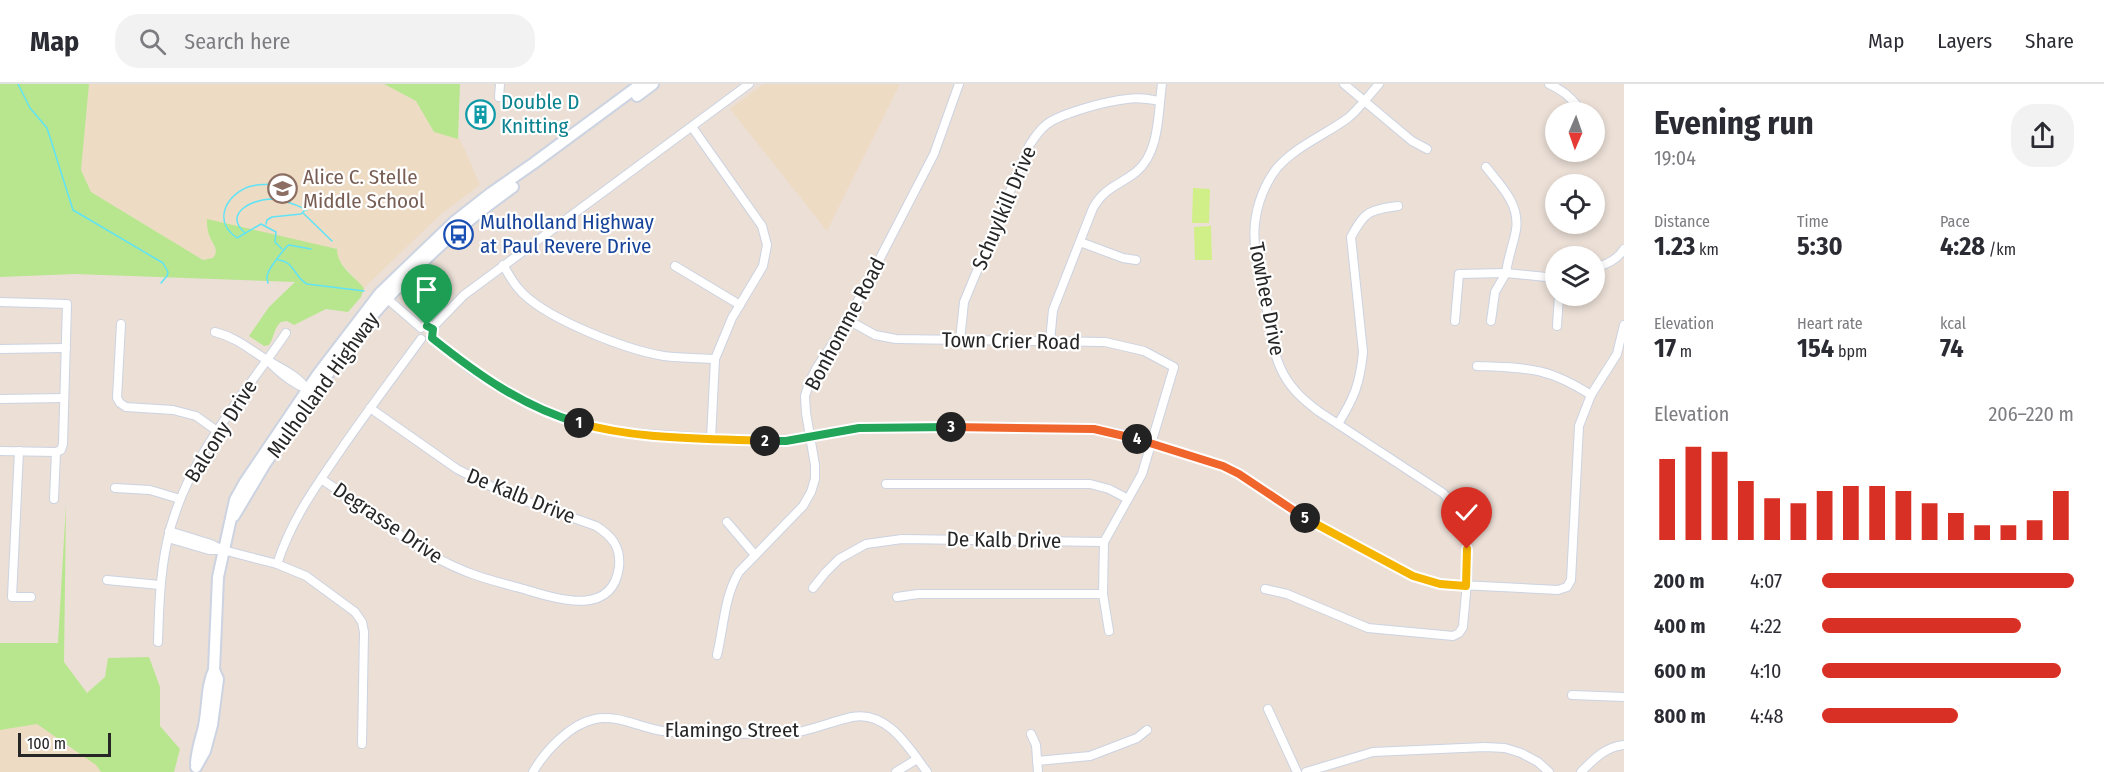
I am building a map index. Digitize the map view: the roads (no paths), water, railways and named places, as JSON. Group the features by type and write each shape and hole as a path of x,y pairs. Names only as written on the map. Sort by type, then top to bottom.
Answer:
{"main road":[{"name":"Mulholland Highway","path":"195,770 205,751 212,725 218,679 214,670 216,596 223,550 232,518 243,504 310,391 380,292 438,237 490,193 642,84"},
{"name":"Mulholland Highway","path":"310,391 385,297 427,256 460,227 653,84"}],"street":[{"path":"499,97 500,84"},
{"path":"432,328 464,295 749,84"},
{"name":"Bonhomme Road","path":"717,655 732,584 755,555 803,506 811,492 815,479 815,465 806,413 808,384 848,320 934,154 959,84"},
{"path":"1050,341 1053,310 1093,208 1099,197 1108,189 1136,172 1145,162 1154,141 1162,84"},
{"path":"1344,84 1412,141 1427,149"},
{"name":"Towhee Drive","path":"1379,84 1351,115 1291,155 1276,169 1263,192 1255,221 1256,252 1277,359 1283,374 1302,399 1443,493 1453,504 1466,532 1466,586"},
{"path":"1550,84 1561,89 1575,102"},
{"name":"Schuylkill Drive","path":"960,340 964,302 1036,134 1047,124 1062,116 1114,101 1137,98 1160,101"},
{"path":"692,127 762,226 767,245 763,266 732,318 715,359 711,439"},
{"path":"1486,167 1511,199 1516,229 1506,273 1495,292 1491,321"},
{"path":"1338,424 1355,394 1362,366 1351,237 1359,221 1373,209 1398,206"},
{"path":"1080,242 1123,258 1136,260"},
{"path":"1605,264 1621,254 1624,249"},
{"path":"503,265 519,289 533,302 575,325 638,350 671,356 715,359"},
{"path":"675,266 740,305"},
{"path":"1455,321 1459,274 1506,273 1545,277"},
{"path":"385,297 421,328"},
{"path":"0,302 67,304 62,450 56,452 0,451"},
{"path":"1557,326 1558,306"},
{"name":"Town Crier Road","path":"848,320 875,335 886,338 1106,342 1144,351 1174,367 1152,444"},
{"path":"121,324 117,398 120,403 126,407 173,410 196,416 217,431"},
{"path":"432,338 474,372 504,391 563,418 618,432 773,442 859,428 881,427 1094,429 1121,434 1223,466 1239,474 1298,514 1413,576 1440,584 1558,590 1567,587 1571,580 1577,438 1582,414 1591,395 1621,356 1624,325"},
{"path":"421,328 427,326 432,328"},
{"path":"421,328 419,332 421,339"},
{"path":"421,339 426,341 432,338 434,334 432,328"},
{"path":"215,332 239,340 302,381 310,391"},
{"name":"Balcony Drive","path":"158,642 160,585 169,535 180,499 193,469 217,431 286,333"},
{"path":"278,564 285,540 299,511 421,339"},
{"path":"0,350 66,348"},
{"path":"1477,366 1544,371 1571,382 1591,395"},
{"path":"0,399 64,398"},
{"name":"De Kalb Drive","path":"370,408 457,469 506,494 596,526 609,534 616,545 620,559 618,574"},
{"path":"1109,631 1103,594 1104,542 1142,474 1152,444"},
{"path":"19,451 12,597 31,597"},
{"path":"54,499 56,452"},
{"name":"Degrasse Drive","path":"321,479 404,539 435,558 468,573 556,599 576,602 590,601 603,594 613,584 618,574"},
{"path":"886,484 1090,484 1109,489 1128,499"},
{"path":"115,488 150,490 180,499"},
{"path":"727,522 755,555"},
{"path":"169,535 211,544 223,550 278,564 306,576 355,612 362,622 364,632 362,744"},
{"name":"De Kalb Drive","path":"813,588 839,559 866,544 884,541 902,539 1104,542"},
{"path":"107,580 160,585"},
{"path":"1265,589 1287,594 1368,628 1452,636 1459,633 1463,627 1466,586"},
{"path":"897,597 918,594 1103,594"},
{"path":"1572,695 1624,697"},
{"path":"1268,709 1297,772"},
{"name":"Flamingo Street","path":"533,772 540,760 566,734 580,724 596,718 614,719 663,731 788,734 804,732 854,716 874,717 890,727 927,772"},
{"path":"1037,761 1090,756 1137,738 1147,730"},
{"path":"1031,734 1036,745 1038,772"},
{"path":"1581,772 1603,751 1613,746 1624,745"},
{"path":"1306,772 1373,752 1485,747 1505,748 1521,753 1538,762 1549,772"},
{"path":"896,772 917,759"}],"waterway":[{"path":"18,84 30,108 47,128 73,210 163,263 168,272 161,283"},
{"path":"281,181 277,184 251,186 240,191 228,203 224,217 225,225 237,238 261,224 276,232 275,242 282,249"},
{"path":"245,233 239,226 238,214 255,202 274,199 307,210"},
{"path":"266,224 267,220 272,217 301,214 313,202"},
{"path":"303,213 332,241"},
{"path":"268,283 269,271 289,245 311,249"},
{"path":"278,260 288,263 307,284 364,291"}],"place":[{"name":"Double D Knitting","path":"480,114"},
{"name":"Alice C. Stelle Middle School","path":"282,189"},
{"name":"Mulholland Highway at Paul Revere Drive","path":"459,234"}]}
